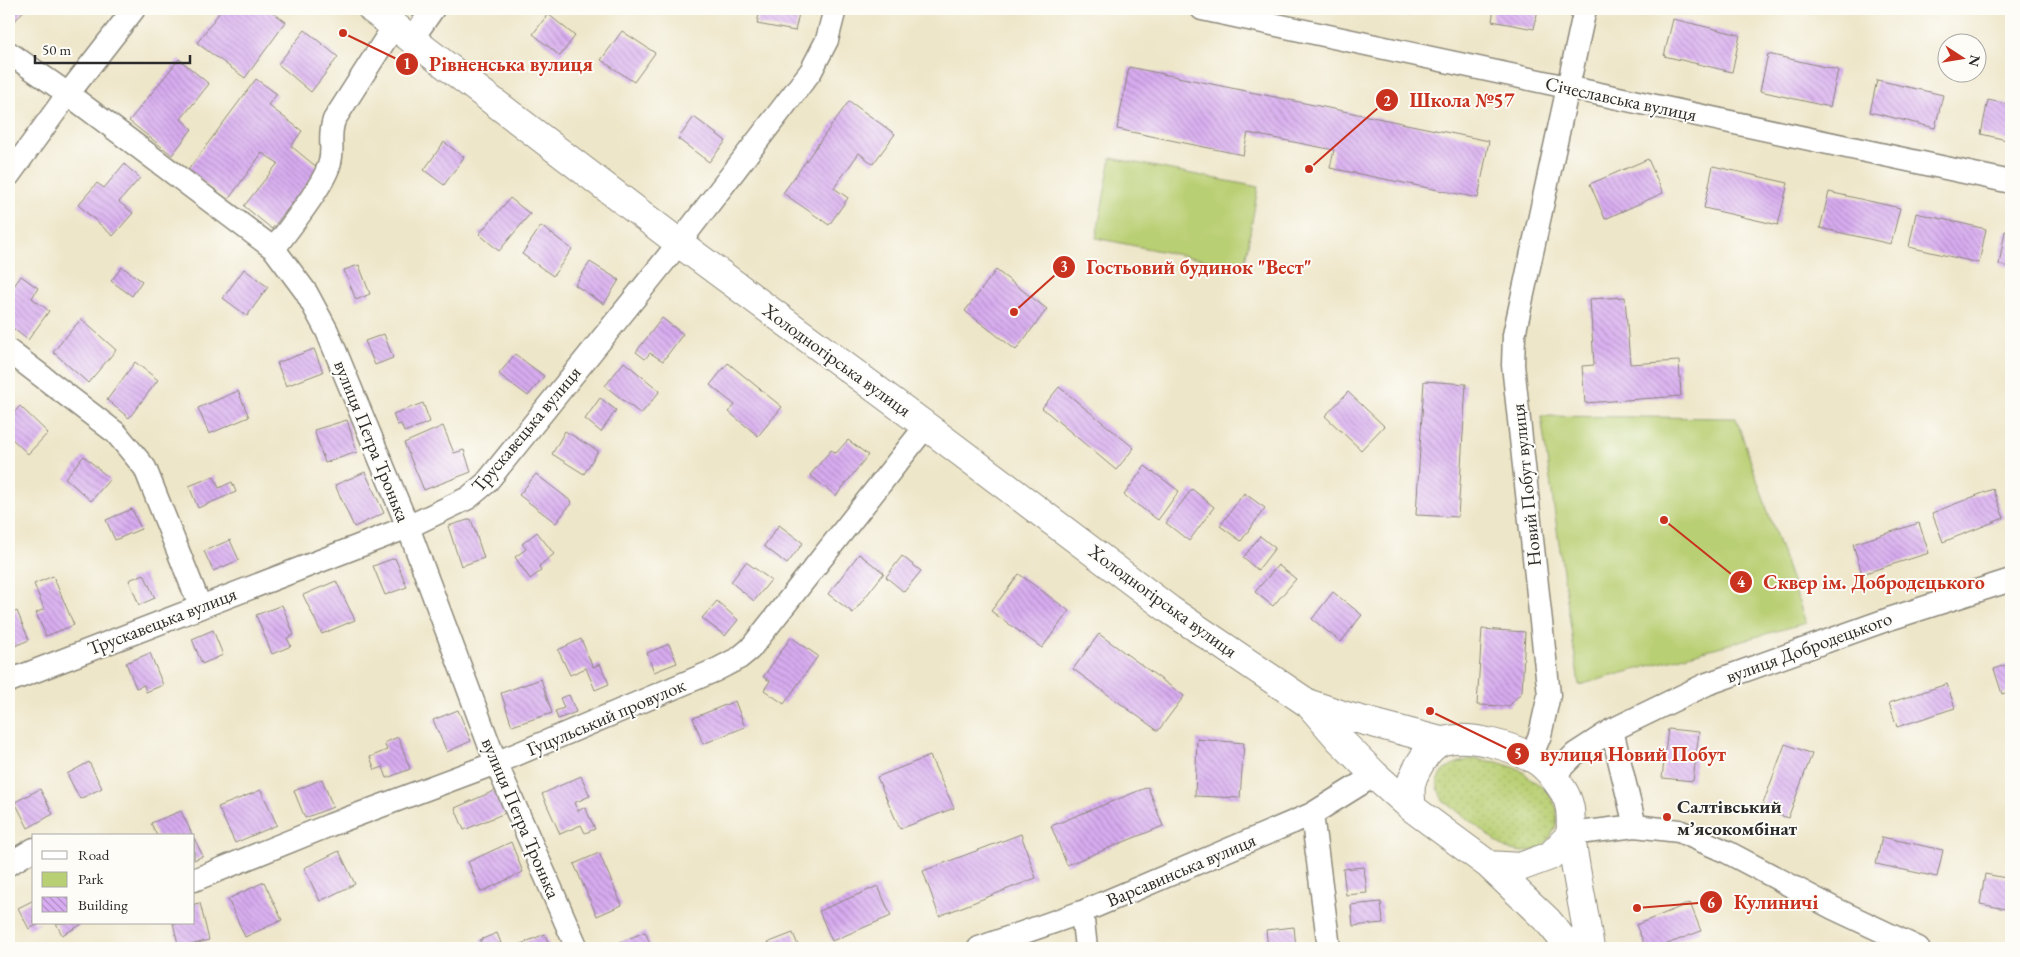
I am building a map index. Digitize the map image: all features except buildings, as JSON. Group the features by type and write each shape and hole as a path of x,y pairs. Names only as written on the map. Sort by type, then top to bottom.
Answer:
{"main road":[{"name":"Холодногірська вулиця","path":"372,9 679,243 1170,610 1309,704 1340,740 1412,808"},
{"name":"Холодногірська вулиця","path":"1309,704 1441,742"},
{"path":"1570,948 1548,921 1489,866 1412,808 1409,791 1412,777 1427,753 1441,742 1469,738 1490,742 1531,757 1553,776 1565,794 1572,814 1571,834 1590,948"},
{"path":"1489,866 1520,867 1550,856 1571,834"}],"street":[{"path":"9,174 134,9"},
{"path":"274,249 326,174 331,160 330,132 334,120 403,32 433,9"},
{"name":"Трускавецька вулиця","path":"9,680 408,527 468,498 486,483 679,243 811,71 827,40 835,9"},
{"name":"Січеславська вулиця","path":"1202,9 2011,182"},
{"name":"Новий Побут вулиця","path":"1531,757 1540,735 1549,695 1513,366 1514,335 1585,9"},
{"name":"вулиця Петра Тронька","path":"9,52 274,249 306,292 327,331 408,527 496,763 577,948"},
{"path":"9,351 116,432 145,468 200,606"},
{"name":"Гуцульський провулок","path":"195,880 330,825 496,763 716,670 739,658 750,649 926,426"},
{"name":"вулиця Добродецького","path":"1553,776 1575,754 1612,730 1707,684 1888,618 2011,580"},
{"path":"1612,730 1635,826"},
{"name":"Варсавинська вулиця","path":"979,948 1082,912 1312,814 1375,775"},
{"path":"1312,814 1329,948"},
{"path":"1571,834 1635,826 1679,831 1727,852 1833,908 1918,948"},
{"path":"9,864 32,850"},
{"path":"1082,912 1086,948"}],"green space":[{"path":"1111,158 1258,187 1244,268 1096,238"},
{"path":"1541,416 1736,418 1806,623 1579,685"},
{"path":"1473,759 1497,762 1519,769 1549,793 1557,809 1556,826 1550,838 1540,849 1522,852 1506,849 1443,800 1439,791 1439,776 1443,771 1456,763"}],"place":[{"name":"Рівненська вулиця","path":"343,33"},
{"name":"Школа №57","path":"1309,169"},
{"name":"Гостьовий будинок \"Вест\"","path":"1014,312"},
{"name":"Сквер ім. Добродецького","path":"1664,520"},
{"name":"вулиця Новий Побут","path":"1430,711"},
{"name":"Салтівський м’ясокомбінат","path":"1667,817"},
{"name":"Кулиничі","path":"1637,908"}]}
